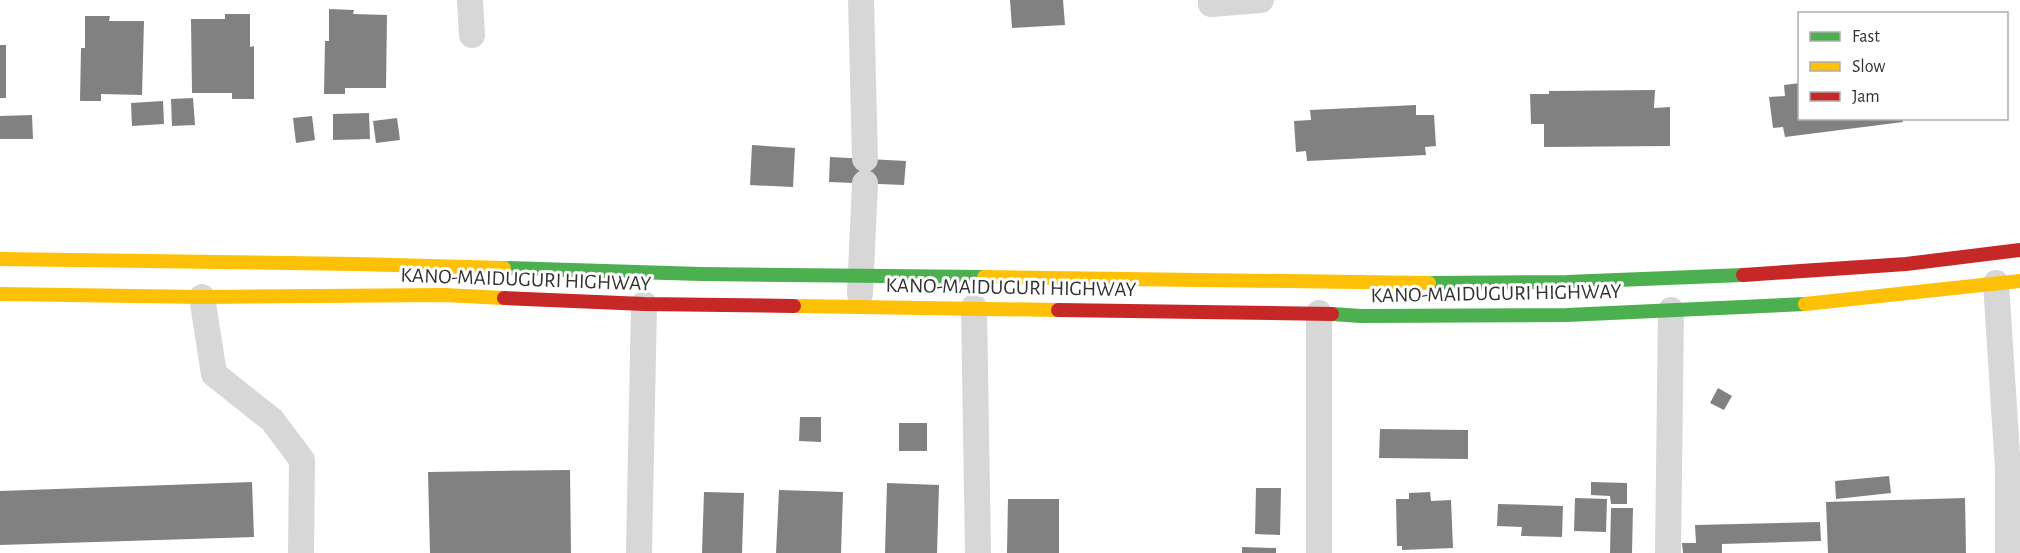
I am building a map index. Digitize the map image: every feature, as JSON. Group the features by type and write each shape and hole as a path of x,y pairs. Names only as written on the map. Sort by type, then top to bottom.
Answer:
{"highway":[{"name":"KANO-MAIDUGURI HIGHWAY","path":"0,260 379,264 701,274 861,274 1264,282 1567,282 1791,273 1906,264 2020,250"},
{"name":"KANO-MAIDUGURI HIGHWAY","path":"0,294 202,297 444,296 644,304 975,307 1319,313 1360,316 1544,315 1800,305 2008,282"}],"street":[{"path":"470,0 472,35"},
{"path":"860,306 865,171 861,0"},
{"path":"1211,0 1211,4 1261,0"},
{"path":"2008,282 2008,553"},
{"path":"202,297 214,374 272,420 303,460 301,553"},
{"path":"639,553 644,304"},
{"path":"975,307 978,553"},
{"path":"1668,553 1671,310"},
{"path":"1319,313 1319,553"}],"building":[{"path":"1010,0 1063,0 1065,25 1012,28"},
{"path":"329,9 354,10 353,14 387,15 386,88 345,88 345,94 324,94 325,41 329,41"},
{"path":"225,14 250,14 250,47 254,46 254,99 232,99 232,93 192,93 191,19 225,19"},
{"path":"85,16 110,16 109,21 144,21 142,95 101,94 101,101 80,101 81,48 85,48"},
{"path":"0,45 6,45 6,98 0,98"},
{"path":"1798,83 1798,120 1902,120 1903,122 1785,137 1783,127 1773,128 1769,97 1785,96 1784,85"},
{"path":"1655,90 1654,108 1670,107 1670,146 1544,147 1544,124 1531,124 1530,94 1549,94 1549,91"},
{"path":"193,98 195,125 172,126 171,99"},
{"path":"163,101 164,124 132,126 131,103"},
{"path":"1416,105 1416,115 1434,115 1436,146 1425,147 1426,155 1307,161 1306,151 1296,152 1294,121 1311,120 1310,110"},
{"path":"369,113 370,139 333,140 333,114"},
{"path":"32,115 33,139 0,139 0,116"},
{"path":"312,116 315,140 296,143 293,118"},
{"path":"397,118 400,140 376,143 373,121"},
{"path":"752,145 795,148 793,187 750,185"},
{"path":"830,157 906,161 904,185 829,182"},
{"path":"1718,388 1732,396 1724,410 1710,403"},
{"path":"800,417 821,417 821,442 799,441"},
{"path":"899,423 927,423 927,451 899,451"},
{"path":"1380,429 1468,430 1468,459 1379,458"},
{"path":"570,470 571,553 430,553 428,472"},
{"path":"1889,476 1891,493 1836,499 1835,481"},
{"path":"252,482 254,537 0,545 0,491"},
{"path":"1591,482 1627,483 1627,504 1611,504 1610,496 1591,495"},
{"path":"887,483 939,485 937,553 885,553"},
{"path":"1256,488 1281,488 1280,535 1255,534"},
{"path":"779,490 843,492 841,553 776,553"},
{"path":"704,492 744,493 742,553 702,553"},
{"path":"1430,492 1431,501 1451,500 1453,548 1402,550 1402,546 1397,546 1396,499 1409,499 1409,493"},
{"path":"1575,498 1607,499 1606,532 1574,531"},
{"path":"1965,498 1966,553 1828,553 1826,502"},
{"path":"1008,499 1059,499 1059,553 1007,553"},
{"path":"1498,504 1563,506 1562,537 1521,536 1522,527 1497,526"},
{"path":"1611,508 1633,508 1632,553 1610,553"},
{"path":"1820,522 1821,541 1722,544 1722,553 1683,553 1682,543 1696,543 1695,525"},
{"path":"1242,547 1276,548 1276,553 1242,553"}],"traffic: fast":[{"path":"504,268 701,274 984,277"},
{"path":"1429,283 1567,282 1743,275"},
{"path":"1332,314 1361,316 1567,315 1805,304"}],"traffic: slow":[{"path":"0,259 504,268"},
{"path":"984,277 1429,283"},
{"path":"1805,304 2020,281"},
{"path":"0,294 202,297 444,295 504,298"},
{"path":"794,306 1058,310"}],"traffic: jam":[{"path":"1743,275 1906,264 2020,250"},
{"path":"504,298 644,304 794,306"},
{"path":"1058,310 1332,314"}]}
